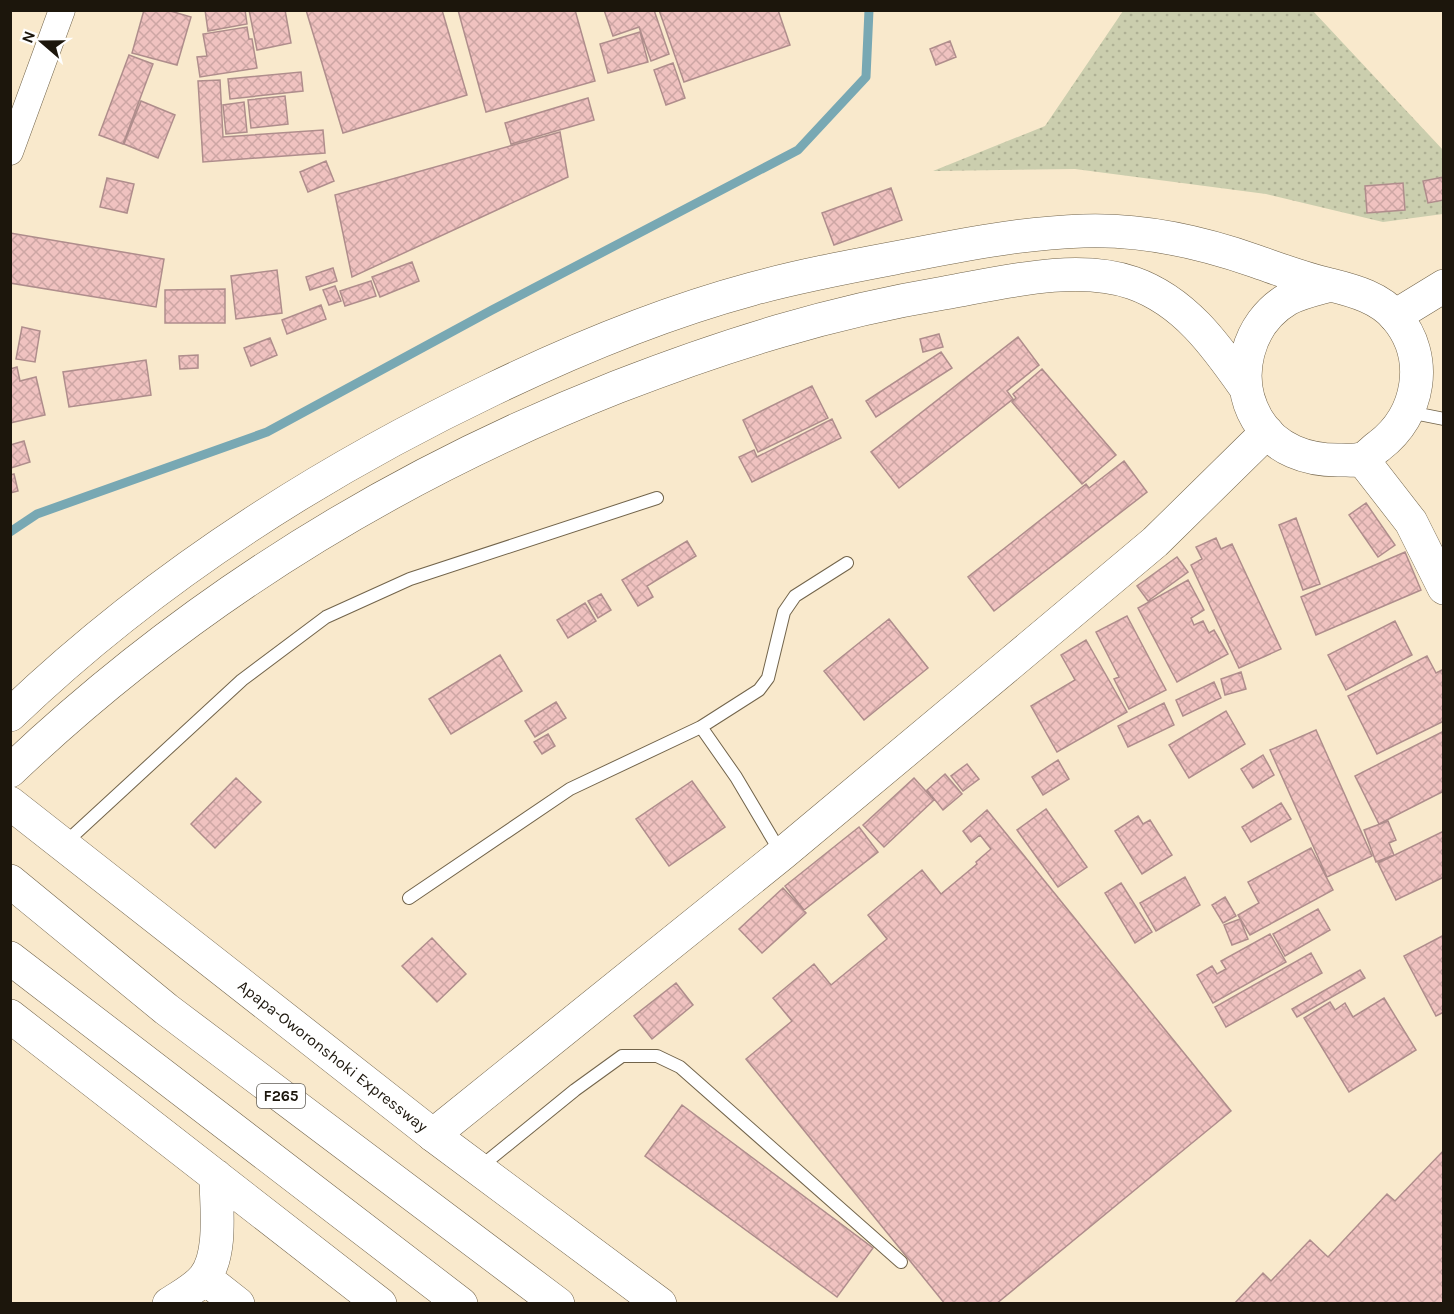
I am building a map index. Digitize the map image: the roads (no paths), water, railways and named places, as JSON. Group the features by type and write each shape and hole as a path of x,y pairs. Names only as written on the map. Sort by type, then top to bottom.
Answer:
{"main road":[{"path":"10,715 44,682 129,611 223,542 336,470 437,416 541,366 650,322 751,289 924,252 1083,231 1133,233 1179,240 1256,261 1294,277 1331,285 1368,296 1395,316 1408,338 1416,362 1417,379 1408,412 1388,439 1362,459 1309,458 1293,453 1267,432 1249,403 1245,387 1247,353 1262,322 1287,300 1331,285"},
{"path":"10,771 57,727 149,650 233,589 327,527 419,475 494,439 683,362 802,323 899,301 1029,279 1076,275 1128,281 1164,298 1205,332 1245,387"},
{"path":"1395,316 1443,286"},
{"path":"433,1135 782,854 1155,542 1267,432"},
{"path":"1362,459 1431,550 1443,588"},
{"name":"Apapa-Oworonshoki Expressway","path":"10,803 433,1135 660,1304"},
{"name":"F265","path":"10,881 166,1009 558,1304"},
{"path":"10,958 461,1304"},
{"path":"10,1016 380,1304"},
{"path":"169,1304 205,1278 216,1242 216,1176"},
{"path":"205,1278 238,1304"}],"street":[{"path":"10,152 62,10"}],"lane":[{"path":"1408,412 1443,419"},
{"path":"64,844 242,680 326,617 410,579 657,498"},
{"path":"409,898 570,789 701,727 759,690 768,678 784,612 795,596 847,562"},
{"path":"701,727 736,777 782,854"},
{"path":"478,1169 575,1090 622,1056 657,1056 680,1067 901,1262"}],"waterway":[{"path":"10,532 37,514 267,432 492,310 798,150 866,77 869,10"}]}
